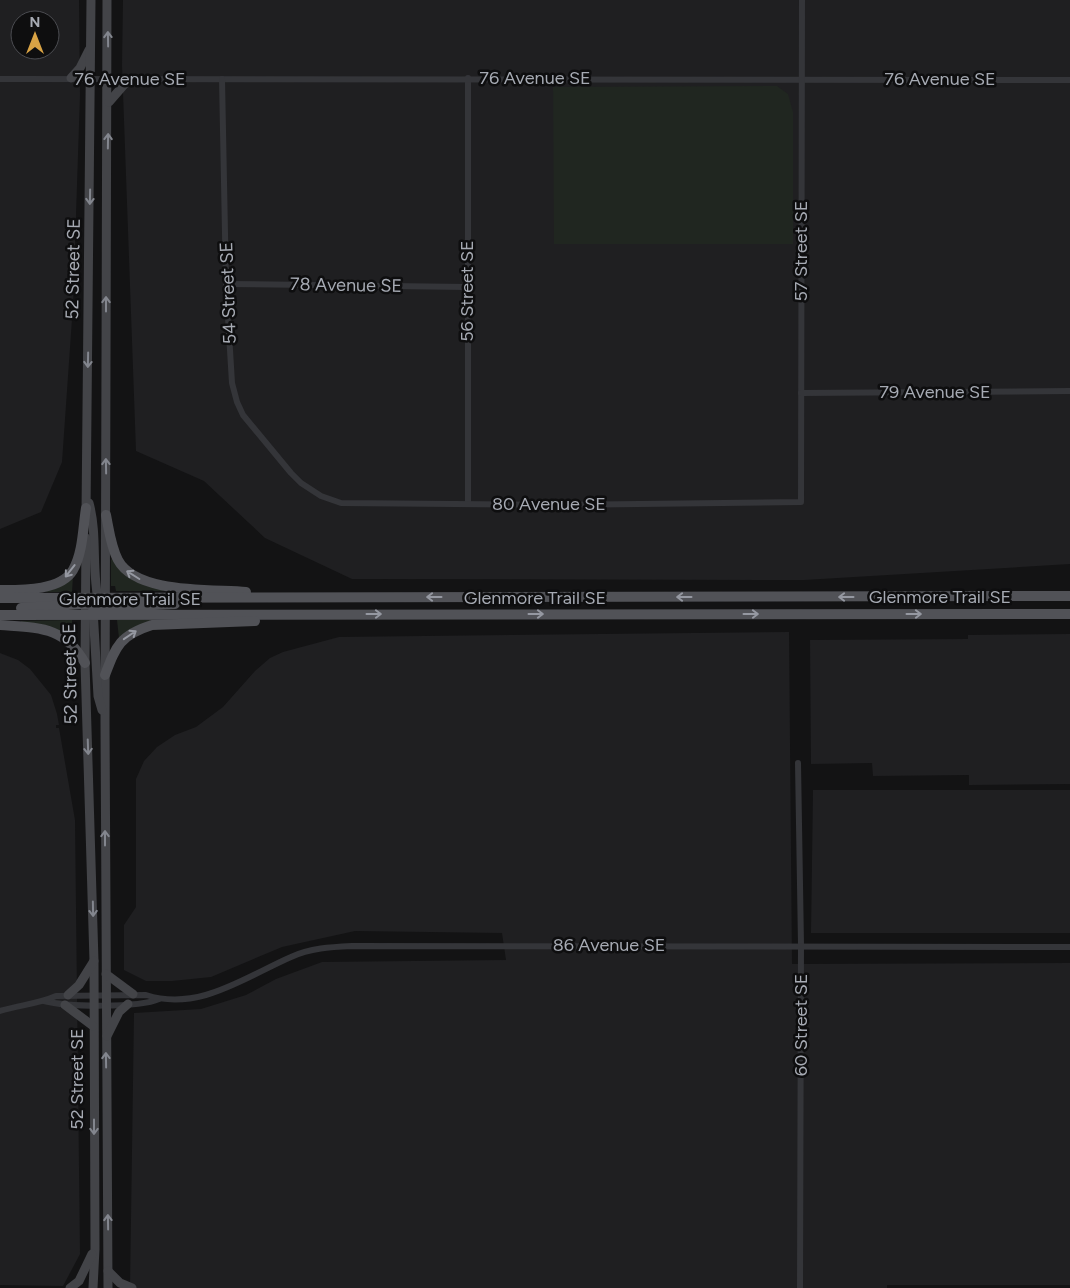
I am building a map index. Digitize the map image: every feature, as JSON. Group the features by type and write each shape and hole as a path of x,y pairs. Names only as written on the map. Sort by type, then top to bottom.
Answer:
{"main road":[{"name":"52 Street SE","path":"91,0 86,508 95,606 106,676 108,1288"},
{"name":"52 Street SE","path":"93,1288 95,1249 94,960 85,663 95,606 106,515 107,0"},
{"path":"71,78 85,62 91,46"},
{"path":"108,103 129,79"},
{"path":"86,490 93,517 98,696 105,722"},
{"path":"0,590 40,587 63,579 72,571 78,559 86,508"},
{"path":"106,515 118,561 133,576 149,584 268,594 284,598"},
{"name":"Glenmore Trail SE","path":"0,615 209,598 1070,596"},
{"name":"Glenmore Trail SE","path":"0,598 95,606 325,614 1070,614"},
{"path":"0,608 95,606"},
{"path":"106,676 120,642 129,634 152,625 310,620 325,614"},
{"path":"0,626 36,628 61,635 78,650 85,663"},
{"path":"68,995 79,985 94,960"},
{"path":"106,974 133,994"},
{"path":"106,1039 119,1012 128,1004"},
{"path":"65,1005 93,1026"},
{"path":"70,1288 79,1280 95,1249"},
{"path":"108,1271 120,1283 132,1288"}],"street":[{"name":"57 Street SE","path":"801,502 802,0"},
{"name":"76 Avenue SE","path":"0,78 1070,80"},
{"name":"56 Street SE","path":"468,78 468,504"},
{"name":"54 Street SE","path":"222,79 226,284 232,382 237,402 243,415 301,483"},
{"name":"78 Avenue SE","path":"226,284 467,287"},
{"name":"79 Avenue SE","path":"801,393 1070,392"},
{"name":"80 Avenue SE","path":"301,483 322,496 340,503 801,502"},
{"name":"60 Street SE","path":"798,763 801,945 800,1288"},
{"name":"86 Avenue SE","path":"106,999 128,1004 149,1003 159,999 191,998 210,994 230,987 292,956 319,948 352,946 801,945 1070,947"},
{"name":"86 Avenue SE","path":"0,1011 44,1002 56,996 68,995 106,999 133,994 146,994 159,999"},
{"name":"86 Avenue SE","path":"44,1002 65,1005 94,999"}],"shaded area":[{"path":"0,0 79,0 80,95 73,305 62,462 41,512 0,529"},
{"path":"123,0 1070,0 1070,564 804,580 352,579 265,538 204,481 136,451 122,65"},
{"path":"777,86 788,94 793,112 793,244 554,244 553,87"},
{"path":"111,559 163,588 163,591 116,591 115,586 111,586"},
{"path":"73,576 72,592 45,592"},
{"path":"72,620 73,636 70,638 21,623 21,621"},
{"path":"117,620 150,620 150,622 119,638"},
{"path":"789,632 792,964 1070,963 1070,1285 887,1285 887,1288 130,1288 134,1013 201,1009 246,995 276,979 322,962 506,960 502,933 355,931 282,947 211,977 172,981 146,981 124,970 124,925 136,907 136,779 144,761 157,747 175,735 196,727 223,707 255,671 270,658 283,652 339,637"},
{"path":"1070,634 1070,784 969,785 969,775 873,776 872,763 811,764 810,640 968,639 968,635"},
{"path":"0,653 18,660 30,669 51,695 57,714 59,725 56,725 56,728 59,728 75,820 80,1254 63,1286 0,1285"},
{"path":"813,790 1070,790 1070,933 811,933"}]}
